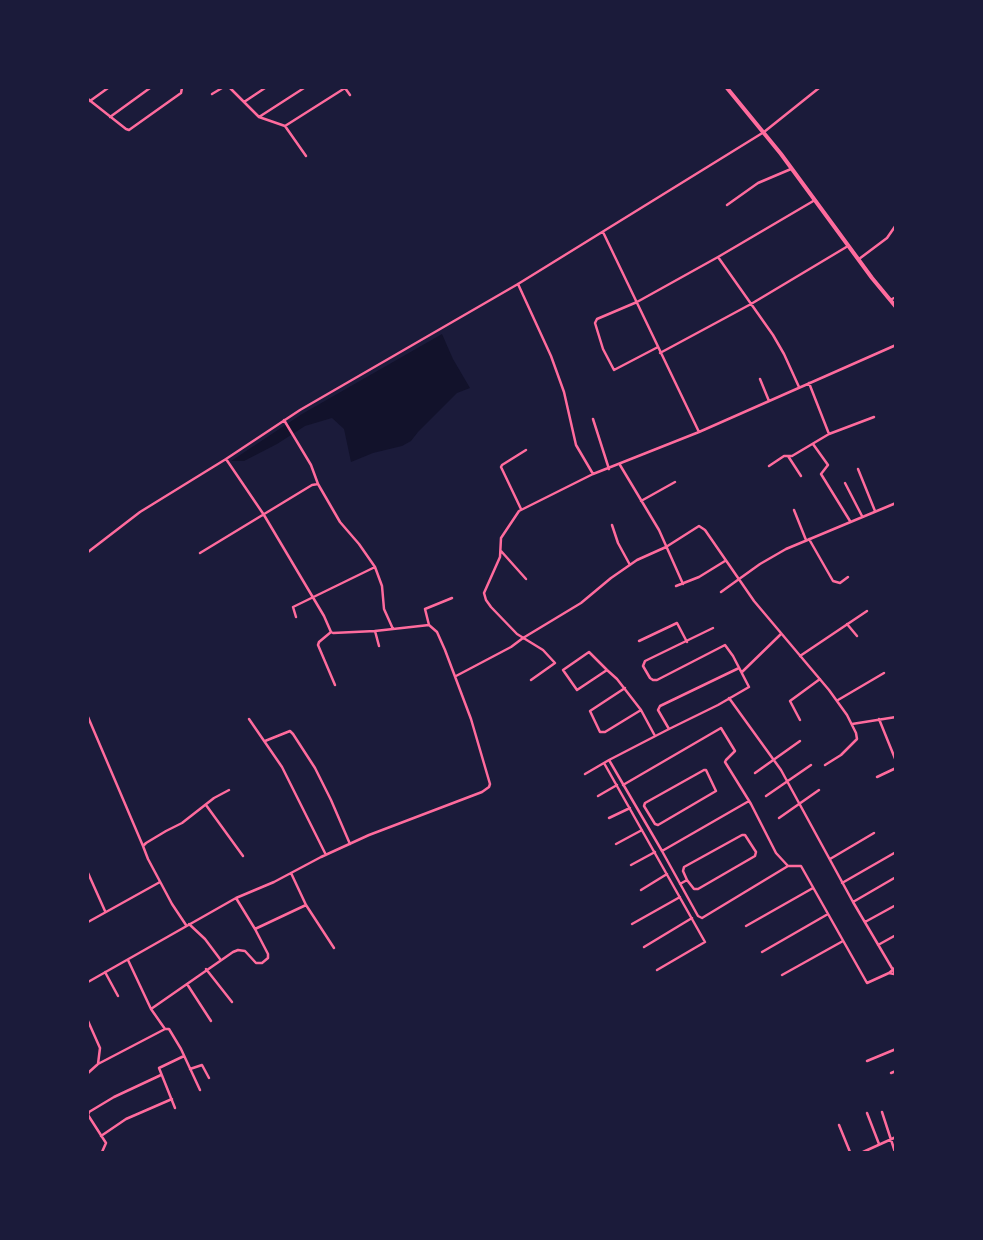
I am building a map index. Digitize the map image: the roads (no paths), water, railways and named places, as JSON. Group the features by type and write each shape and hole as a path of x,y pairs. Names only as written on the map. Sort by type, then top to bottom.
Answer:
{"main road":[{"path":"727,88 792,168 895,305"}],"street":[{"path":"108,88 89,100 126,129 132,129 181,93 182,88"},
{"path":"110,117 150,88"},
{"path":"212,94 222,88"},
{"path":"230,88 259,117 285,126 306,156"},
{"path":"244,102 265,88"},
{"path":"259,117 304,88"},
{"path":"285,126 339,89 345,88 350,95"},
{"path":"88,552 140,512 226,459 284,420 518,284 764,132 819,88"},
{"path":"727,205 758,183 792,168"},
{"path":"658,348 616,370 612,369 594,323 718,258 815,200"},
{"path":"859,259 886,238 896,225"},
{"path":"602,232 699,432"},
{"path":"660,352 751,304 849,245"},
{"path":"718,258 784,354 800,388"},
{"path":"518,284 551,356 564,392 576,445 593,474"},
{"path":"890,300 896,297"},
{"path":"531,680 555,663 543,650 517,634 486,600 484,593 497,565 501,551 501,538 512,519 521,509 593,474 620,465 699,432 896,345"},
{"path":"760,379 769,401"},
{"path":"809,384 829,434"},
{"path":"769,466 784,456 792,456 829,434 874,417"},
{"path":"593,419 609,469"},
{"path":"284,420 308,460 318,484 340,522 375,567 382,586 384,609 393,629"},
{"path":"814,444 828,465 821,474 850,521"},
{"path":"521,509 501,467 526,450"},
{"path":"788,456 801,476"},
{"path":"226,459 264,515 313,596 331,632"},
{"path":"620,465 656,526 683,584"},
{"path":"858,469 875,512"},
{"path":"641,501 675,482"},
{"path":"845,483 862,516"},
{"path":"200,553 312,485 318,484"},
{"path":"721,592 778,553 896,502"},
{"path":"794,510 808,540 833,581 840,583 848,578"},
{"path":"612,525 618,543 630,565"},
{"path":"456,676 511,647 581,603 630,565 666,547 699,526 704,530 725,561 781,634 838,700 852,724 858,737 856,741 841,755 826,764"},
{"path":"501,551 526,579"},
{"path":"676,586 700,577 725,561"},
{"path":"296,618 293,607 375,567"},
{"path":"88,982 236,898 274,882 326,854 419,815 475,795 489,787 488,775 456,676 441,639 429,625 425,609 452,598"},
{"path":"800,656 867,611"},
{"path":"639,641 677,623 686,642"},
{"path":"847,624 857,636"},
{"path":"335,685 318,645 331,632 375,631 429,625"},
{"path":"585,774 604,762 749,687 725,645 657,680 650,678 644,666 645,661 713,628"},
{"path":"375,631 379,646"},
{"path":"742,672 781,634"},
{"path":"607,670 577,690 563,670 589,652 617,679 625,688 657,735"},
{"path":"668,729 658,710 660,706 739,667"},
{"path":"838,700 884,673"},
{"path":"800,720 790,701 820,679"},
{"path":"625,688 590,711 600,732 605,732 641,710"},
{"path":"609,760 698,916 705,917 788,866 801,866 867,983 886,975 895,974 894,968 852,902 788,782 730,698"},
{"path":"88,717 148,859 160,882 188,924 205,939 220,959"},
{"path":"852,724 896,717"},
{"path":"249,719 282,767 326,854"},
{"path":"879,719 896,762"},
{"path":"623,784 721,728 735,751 725,762 749,801 776,853 788,866"},
{"path":"265,741 290,731 294,734 315,768 350,844"},
{"path":"755,773 800,741"},
{"path":"604,762 705,942 657,970"},
{"path":"766,796 811,765"},
{"path":"877,777 896,768"},
{"path":"706,770 716,791 658,825 655,824 650,814 644,806 645,803 706,770"},
{"path":"598,796 617,785"},
{"path":"144,846 146,843 182,823 214,798 229,790"},
{"path":"779,818 820,790"},
{"path":"662,851 749,801"},
{"path":"206,805 243,856"},
{"path":"609,818 630,808"},
{"path":"643,818 650,814"},
{"path":"616,844 642,830"},
{"path":"830,859 874,833"},
{"path":"742,835 745,835 756,852 755,856 698,889 694,889 688,880 683,870 684,867 742,835"},
{"path":"631,865 655,852"},
{"path":"842,883 896,852"},
{"path":"88,872 105,911"},
{"path":"291,873 306,905 334,948"},
{"path":"640,890 667,874"},
{"path":"852,902 896,877"},
{"path":"680,884 688,880"},
{"path":"88,922 160,882"},
{"path":"746,926 813,888"},
{"path":"632,924 680,897"},
{"path":"152,1009 232,952 240,950 247,953 256,963 265,961 268,958 268,954 255,929 236,898"},
{"path":"255,929 306,905"},
{"path":"864,922 896,905"},
{"path":"762,952 828,914"},
{"path":"644,947 692,918"},
{"path":"878,945 896,935"},
{"path":"782,975 843,941"},
{"path":"128,960 152,1009 165,1030 169,1030 200,1090"},
{"path":"886,975 894,968"},
{"path":"206,970 232,1002"},
{"path":"105,972 118,996"},
{"path":"187,984 211,1021"},
{"path":"88,1021 100,1048 98,1064"},
{"path":"88,1073 98,1064 165,1030"},
{"path":"867,1061 896,1049"},
{"path":"175,1108 159,1070 160,1067 184,1056"},
{"path":"190,1069 202,1065 208,1078"},
{"path":"891,1073 896,1071"},
{"path":"102,1152 106,1143 88,1115 89,1112 114,1097 161,1075"},
{"path":"101,1136 126,1119 172,1099"},
{"path":"882,1112 895,1152"},
{"path":"867,1113 879,1144"},
{"path":"839,1125 850,1152"},
{"path":"863,1152 896,1137"}]}
